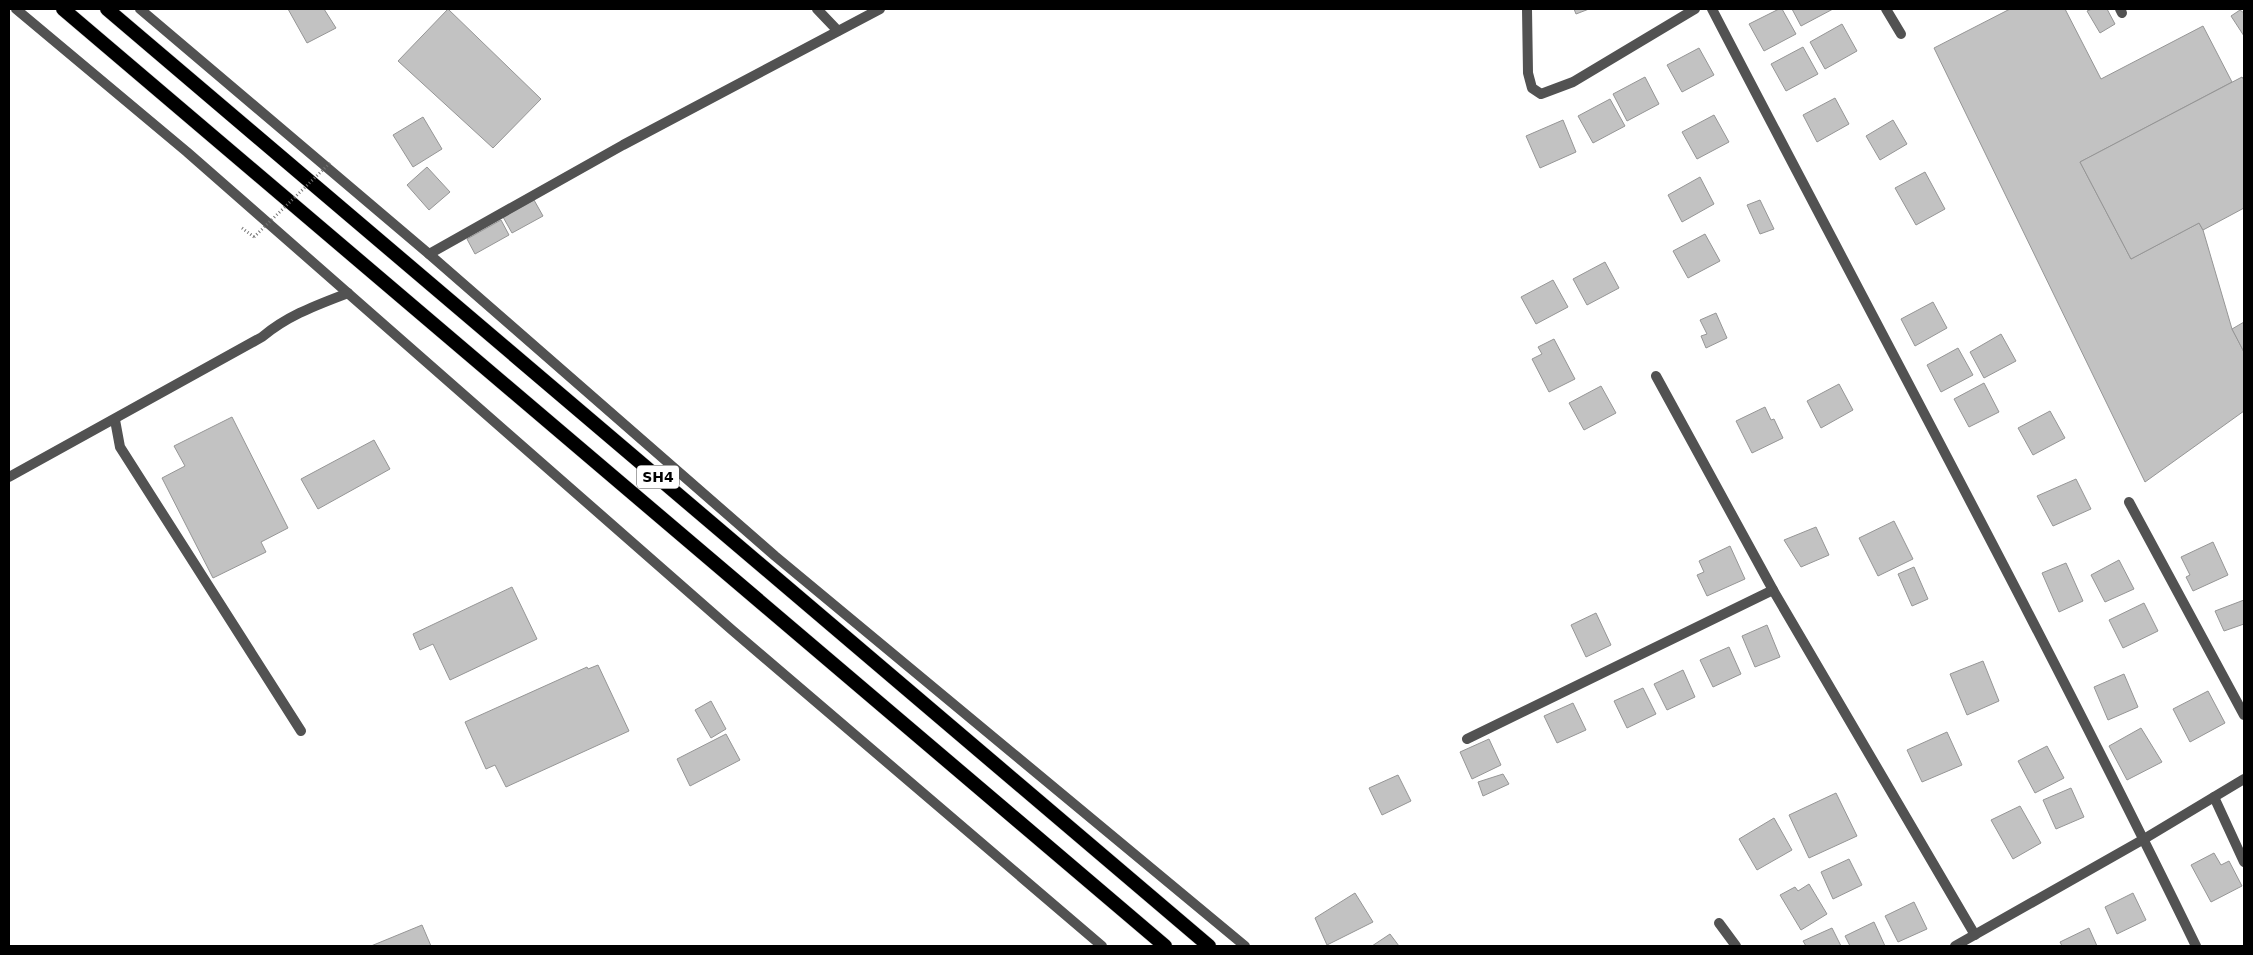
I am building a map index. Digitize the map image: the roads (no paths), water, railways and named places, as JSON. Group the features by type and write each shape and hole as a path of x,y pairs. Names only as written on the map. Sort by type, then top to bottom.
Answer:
{"highway":[{"name":"SH4","path":"63,9 1165,946"},
{"name":"SH4","path":"107,9 1209,946"}],"street":[{"path":"16,9 187,152 732,630 1102,946"},
{"path":"140,9 429,254 782,563 1245,946"},
{"path":"817,9 838,31"},
{"path":"429,254 623,145 880,9"},
{"path":"1527,9 1528,73 1532,88 1541,94 1573,82 1696,9"},
{"path":"1712,9 1924,411 2144,839 2196,946"},
{"path":"1886,9 1901,34"},
{"path":"9,477 262,337 294,314 348,293"},
{"path":"1656,376 1773,590 1975,935"},
{"path":"114,420 120,447 301,731"},
{"path":"2129,502 2244,715"},
{"path":"1467,739 1773,590"},
{"path":"1955,946 2144,839 2244,779"},
{"path":"2214,797 2244,862"},
{"path":"1720,923 1736,946"}]}
